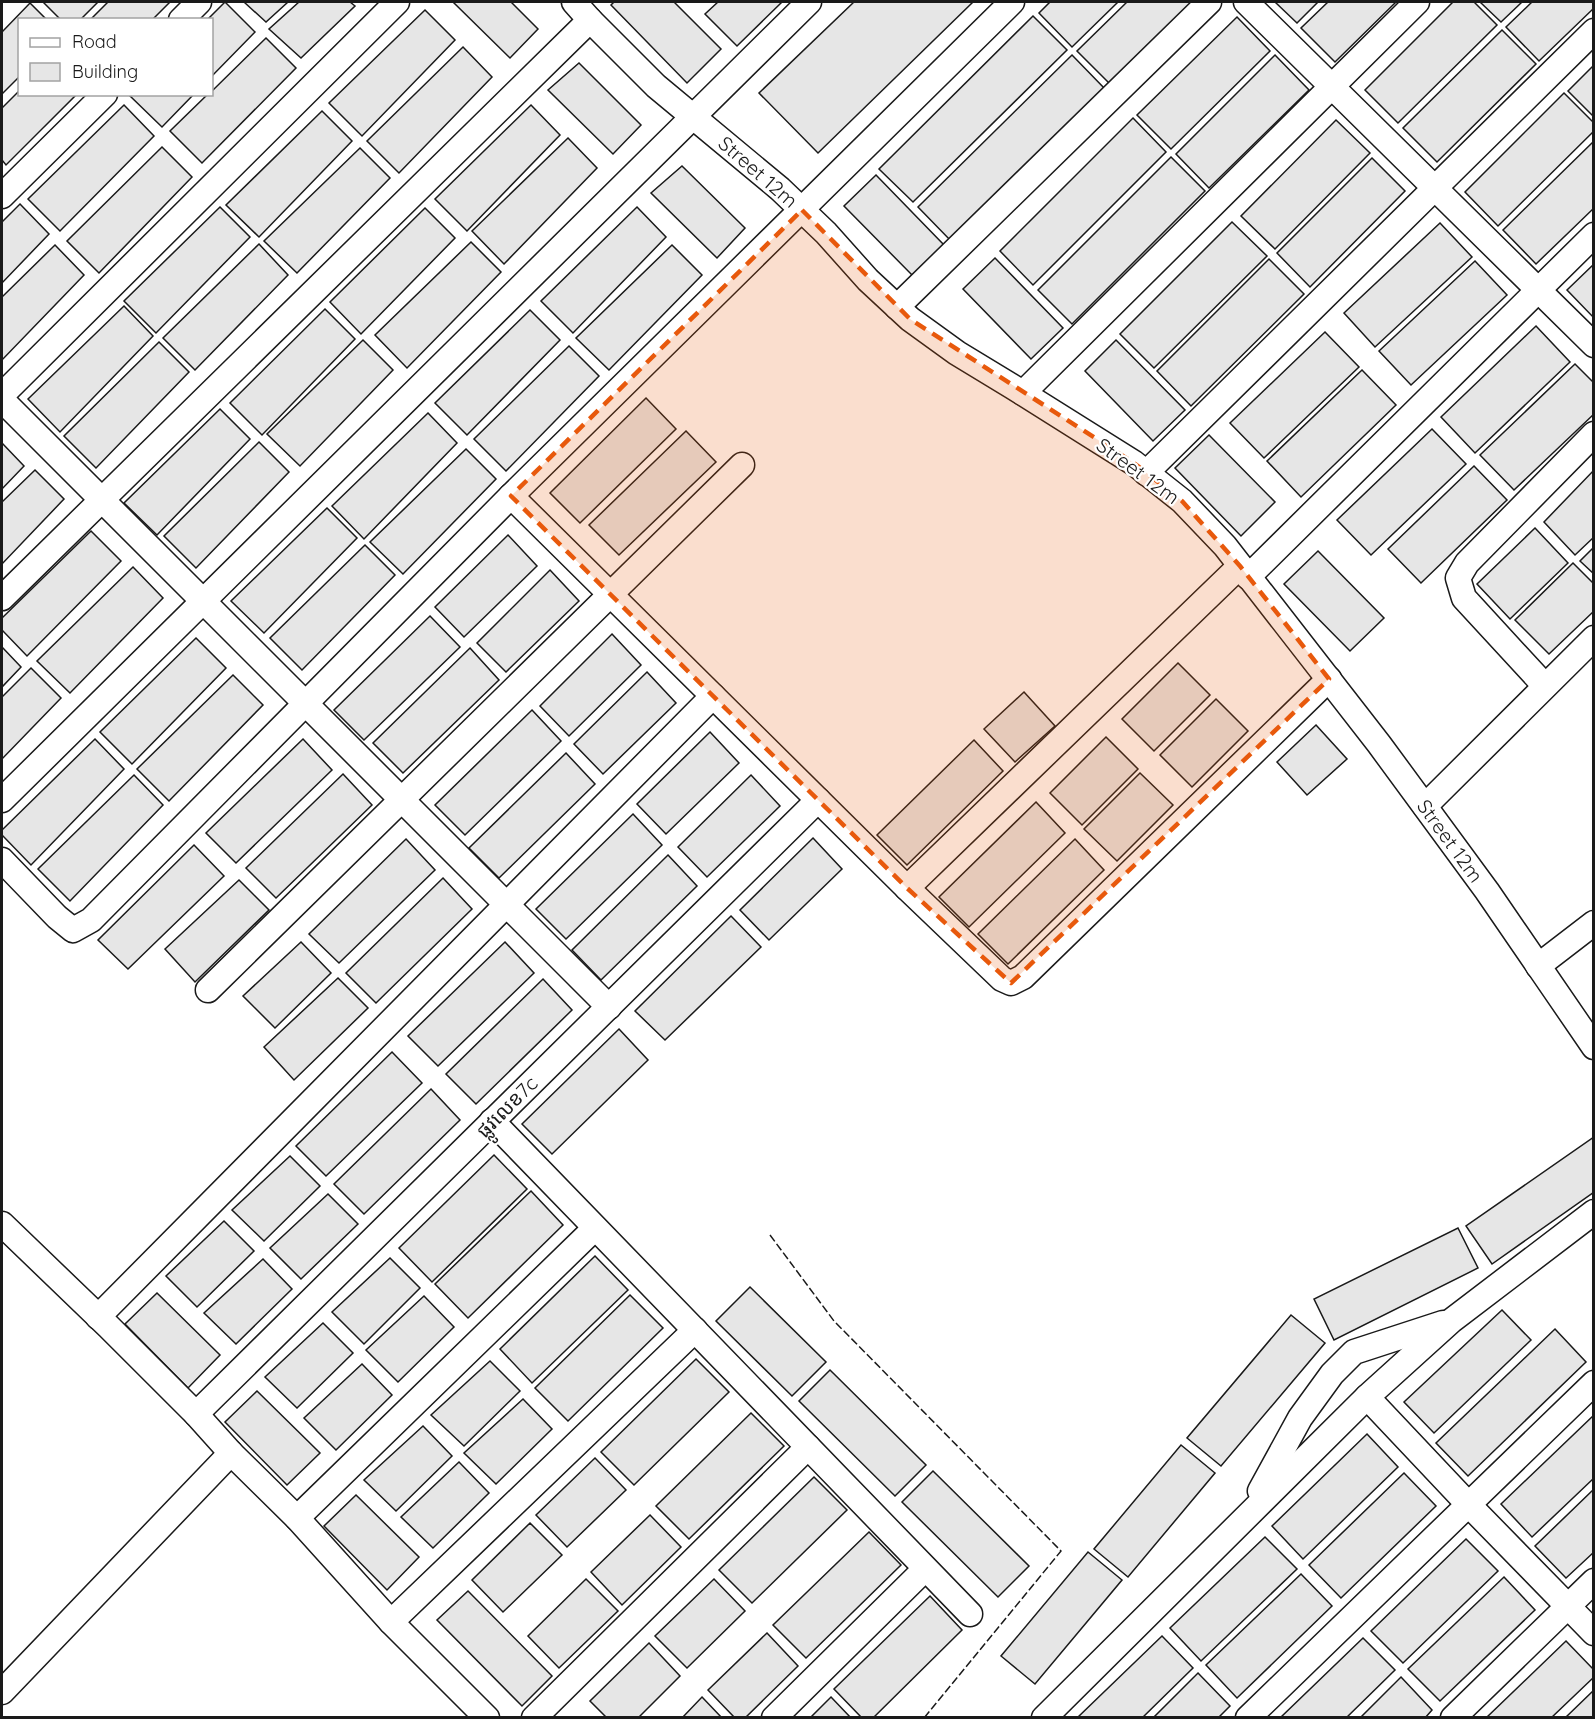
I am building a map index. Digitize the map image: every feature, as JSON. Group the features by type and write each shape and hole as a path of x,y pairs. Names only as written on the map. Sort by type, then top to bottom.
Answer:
{"street":[{"path":"183,18 199,2"},
{"path":"2,395 398,2"},
{"path":"2,800 809,2"},
{"path":"2,860 57,917 73,930 91,920 511,496 1012,2"},
{"path":"897,307 1209,2"},
{"path":"1246,2 1593,345"},
{"path":"1023,393 1417,2"},
{"path":"2,598 101,500 582,8"},
{"name":"Street 12m","path":"582,8 656,86 780,189 826,233 867,280 910,319 957,353 1134,463 1182,501 1225,546 1379,744 1487,891 1593,1047"},
{"path":"1146,473 1593,31"},
{"path":"2,196 103,96"},
{"path":"907,888 1244,571 1593,235"},
{"path":"2,400 609,1007"},
{"path":"1545,686 1464,597 1458,578 1467,563 1593,434"},
{"path":"208,990 742,465"},
{"path":"511,496 907,888 1002,979 1011,983 1023,977 1329,680"},
{"path":"1425,806 1593,638"},
{"path":"98,1317 713,696"},
{"name":"ផ្លូវលេខ7c","path":"196,1414 818,800"},
{"path":"1538,966 1593,923"},
{"path":"492,1121 970,1614"},
{"path":"1044,1718 1367,1397 1451,1321 1593,1212"},
{"path":"2,1224 196,1414 231,1453 297,1518 391,1622 487,1718"},
{"path":"297,1518 595,1228"},
{"path":"1248,1514 1300,1418 1332,1374 1354,1352 1451,1321"},
{"path":"391,1622 695,1330"},
{"path":"1248,1718 1593,1383"},
{"path":"1367,1397 1593,1633"},
{"path":"534,1718 808,1447"},
{"path":"2,1692 231,1453"},
{"path":"774,1718 925,1569"},
{"path":"1453,1718 1593,1581"}],"highlighted area":[{"path":"802,210 910,319 1134,463 1182,501 1240,566 1329,679 1011,983 907,888 511,496"}],"building":[{"path":"43,2 98,2 82,18 59,18"},
{"path":"108,2 170,2 154,18 92,18"},
{"path":"225,2 255,32 213,75 213,18 209,18"},
{"path":"244,2 288,2 266,22"},
{"path":"299,2 350,2 355,6 301,58 269,29"},
{"path":"453,2 511,2 538,29 510,58"},
{"path":"614,2 674,2 721,49 687,83 611,5"},
{"path":"718,2 782,2 737,46 705,14"},
{"path":"854,2 973,2 818,153 759,93"},
{"path":"1050,2 1118,2 1072,47 1039,13"},
{"path":"1127,2 1195,2 1111,85 1077,51"},
{"path":"1275,2 1318,2 1297,23"},
{"path":"1328,2 1396,2 1335,62 1301,28"},
{"path":"1453,2 1474,2 1497,25 1398,123 1365,90"},
{"path":"1480,2 1522,2 1501,22"},
{"path":"1532,2 1594,2 1594,8 1539,61 1506,27"},
{"path":"30,3 45,18 18,18 18,78 2,94 2,32"},
{"path":"425,10 455,40 362,136 329,103"},
{"path":"1033,16 1067,50 913,202 879,169"},
{"path":"1237,17 1270,51 1171,149 1137,115"},
{"path":"1502,30 1536,64 1437,162 1403,128"},
{"path":"266,38 296,68 202,163 170,131 206,96 213,96 213,90"},
{"path":"463,47 492,77 399,173 367,141"},
{"path":"1072,55 1105,89 951,241 918,207"},
{"path":"1275,55 1309,90 1209,188 1176,154"},
{"path":"579,63 641,125 613,154 548,90"},
{"path":"1594,65 1594,117 1568,91"},
{"path":"18,92 18,96 75,96 6,165 2,160 2,108"},
{"path":"1564,93 1594,123 1594,131 1498,226 1465,192"},
{"path":"130,96 192,96 162,127"},
{"path":"124,105 154,136 60,231 28,199"},
{"path":"531,105 560,135 467,231 435,199"},
{"path":"322,111 352,141 259,237 226,205"},
{"path":"1133,118 1166,152 1033,285 1000,251"},
{"path":"1336,120 1370,153 1275,249 1241,216"},
{"path":"568,138 597,168 504,264 472,231"},
{"path":"1594,141 1594,208 1536,264 1503,230"},
{"path":"162,147 192,177 99,273 67,241"},
{"path":"360,148 390,178 297,273 264,241"},
{"path":"1171,157 1205,191 1072,324 1038,290"},
{"path":"1372,158 1405,191 1310,287 1277,253"},
{"path":"682,166 745,228 717,258 651,193"},
{"path":"876,175 944,245 913,276 844,206"},
{"path":"20,204 49,234 2,283 2,222"},
{"path":"220,207 250,237 156,333 124,301"},
{"path":"637,207 666,237 573,333 541,301"},
{"path":"425,208 455,238 361,334 330,302"},
{"path":"1232,222 1267,256 1154,368 1120,334"},
{"path":"1440,223 1472,257 1375,347 1344,313"},
{"path":"471,242 501,272 407,368 375,335"},
{"path":"259,244 288,275 195,370 163,338"},
{"path":"55,245 84,275 2,360 2,297"},
{"path":"672,245 702,275 609,370 576,338"},
{"path":"995,258 1063,328 1031,359 963,289"},
{"path":"1269,259 1304,294 1191,406 1157,371"},
{"path":"1475,261 1507,295 1411,385 1379,351"},
{"path":"1594,264 1594,318 1567,290"},
{"path":"124,306 153,336 60,432 28,399"},
{"path":"325,309 355,339 262,435 230,403"},
{"path":"530,310 560,340 467,435 435,403"},
{"path":"1536,326 1570,362 1475,453 1441,417"},
{"path":"1325,332 1359,367 1264,458 1230,423"},
{"path":"363,340 393,370 300,466 267,434"},
{"path":"1116,340 1185,410 1153,441 1085,371"},
{"path":"159,342 189,372 96,468 64,436"},
{"path":"569,346 599,376 506,471 474,439"},
{"path":"1575,364 1594,383 1594,414 1514,490 1480,455"},
{"path":"1362,370 1396,405 1301,497 1267,461"},
{"path":"646,398 676,429 580,523 550,493"},
{"path":"220,409 250,439 157,535 124,503"},
{"path":"428,413 457,443 364,539 332,506"},
{"path":"1432,429 1466,464 1371,555 1337,520"},
{"path":"686,431 716,462 619,555 589,525"},
{"path":"1209,435 1275,502 1241,536 1175,468"},
{"path":"259,442 289,472 196,568 164,536"},
{"path":"2,443 24,466 2,489"},
{"path":"466,449 496,479 403,574 370,542"},
{"path":"1474,466 1507,500 1421,583 1388,549"},
{"path":"35,470 64,499 2,564 2,502"},
{"path":"1594,470 1594,537 1575,555 1544,522"},
{"path":"327,508 357,538 264,633 231,601"},
{"path":"1535,528 1568,563 1510,619 1477,584"},
{"path":"91,531 121,561 27,656 2,630 2,618"},
{"path":"508,535 537,566 464,637 435,607"},
{"path":"365,545 395,575 302,670 270,638"},
{"path":"1594,547 1594,574 1580,561"},
{"path":"1318,551 1384,618 1350,651 1284,584"},
{"path":"1573,563 1594,584 1594,611 1549,654 1515,620"},
{"path":"133,567 163,598 70,693 37,661"},
{"path":"550,570 579,601 506,672 477,643"},
{"path":"430,616 460,647 364,740 334,710"},
{"path":"612,634 641,665 569,736 540,706"},
{"path":"196,638 226,668 132,764 100,732"},
{"path":"2,647 21,667 2,687"},
{"path":"470,648 499,680 403,773 373,743"},
{"path":"1178,663 1210,695 1154,751 1122,719"},
{"path":"31,668 61,698 2,759 2,697"},
{"path":"647,672 676,703 603,774 574,744"},
{"path":"233,675 263,705 169,801 137,769"},
{"path":"1024,692 1055,726 1015,762 984,729"},
{"path":"1216,699 1248,731 1192,787 1160,755"},
{"path":"532,710 561,741 465,835 435,805"},
{"path":"1316,725 1347,759 1307,795 1277,762"},
{"path":"710,732 739,763 666,834 637,804"},
{"path":"1106,737 1138,769 1082,825 1050,793"},
{"path":"95,739 124,769 31,865 2,835 2,830"},
{"path":"303,739 332,770 236,863 206,833"},
{"path":"974,740 1003,771 907,865 877,835"},
{"path":"566,753 595,784 499,878 469,848"},
{"path":"1140,773 1173,805 1117,861 1084,829"},
{"path":"343,774 372,805 276,898 246,868"},
{"path":"134,775 163,805 70,901 38,869"},
{"path":"751,775 780,806 707,877 678,847"},
{"path":"1036,802 1065,833 969,927 939,897"},
{"path":"633,814 662,845 566,939 536,909"},
{"path":"813,838 842,869 769,940 740,910"},
{"path":"406,839 435,870 339,963 309,934"},
{"path":"1075,839 1104,870 1008,964 978,934"},
{"path":"194,845 224,876 128,969 98,940"},
{"path":"668,855 697,886 601,980 572,950"},
{"path":"443,878 472,909 376,1003 346,973"},
{"path":"239,880 269,910 195,982 165,949"},
{"path":"731,916 761,947 665,1040 635,1011"},
{"path":"301,942 331,973 275,1028 243,996"},
{"path":"505,942 534,973 438,1066 408,1036"},
{"path":"338,978 368,1008 294,1080 264,1047"},
{"path":"543,979 572,1010 476,1104 446,1074"},
{"path":"619,1029 648,1060 552,1154 522,1124"},
{"path":"392,1052 422,1083 326,1176 296,1146"},
{"path":"431,1089 460,1120 364,1214 334,1184"},
{"path":"1594,1137 1594,1192 1492,1264 1466,1226"},
{"path":"494,1155 527,1189 432,1282 399,1248"},
{"path":"290,1156 320,1186 264,1241 232,1210"},
{"path":"531,1191 563,1225 468,1318 435,1284"},
{"path":"328,1194 358,1224 301,1279 270,1248"},
{"path":"224,1221 254,1251 197,1307 166,1276"},
{"path":"1458,1228 1478,1268 1334,1340 1314,1299"},
{"path":"595,1256 628,1290 532,1383 500,1349"},
{"path":"390,1258 420,1288 364,1344 332,1312"},
{"path":"263,1259 292,1289 236,1344 204,1313"},
{"path":"750,1287 826,1362 792,1396 716,1321"},
{"path":"157,1293 220,1355 188,1388 125,1324"},
{"path":"630,1295 663,1328 568,1421 535,1388"},
{"path":"424,1296 454,1327 398,1382 366,1350"},
{"path":"1502,1310 1531,1340 1434,1433 1404,1402"},
{"path":"1291,1315 1325,1343 1221,1466 1187,1438"},
{"path":"323,1323 353,1353 297,1408 265,1377"},
{"path":"1555,1329 1586,1362 1468,1476 1436,1443"},
{"path":"696,1359 729,1392 634,1485 601,1452"},
{"path":"490,1361 520,1391 464,1446 431,1415"},
{"path":"362,1364 392,1395 336,1450 304,1418"},
{"path":"830,1370 926,1465 895,1496 799,1401"},
{"path":"257,1391 320,1453 287,1485 225,1422"},
{"path":"523,1399 552,1429 496,1484 464,1453"},
{"path":"751,1413 784,1446 689,1539 656,1506"},
{"path":"1594,1415 1594,1478 1532,1537 1501,1504"},
{"path":"423,1426 452,1456 396,1511 364,1480"},
{"path":"1367,1434 1398,1467 1303,1559 1272,1526"},
{"path":"1181,1445 1215,1473 1128,1577 1094,1549"},
{"path":"595,1458 626,1490 567,1547 536,1515"},
{"path":"459,1462 489,1493 433,1548 401,1517"},
{"path":"933,1471 1029,1566 998,1597 902,1502"},
{"path":"1404,1473 1436,1506 1341,1598 1309,1565"},
{"path":"814,1477 847,1510 752,1603 719,1570"},
{"path":"1594,1489 1594,1552 1566,1578 1535,1546"},
{"path":"356,1495 419,1557 387,1590 324,1526"},
{"path":"650,1515 681,1547 622,1605 591,1572"},
{"path":"530,1523 562,1555 503,1612 472,1580"},
{"path":"869,1532 901,1565 806,1658 773,1625"},
{"path":"1265,1537 1297,1569 1201,1661 1170,1628"},
{"path":"1466,1539 1498,1571 1403,1663 1371,1631"},
{"path":"1088,1552 1122,1580 1035,1684 1001,1656"},
{"path":"1301,1574 1332,1606 1237,1698 1206,1665"},
{"path":"1504,1577 1535,1610 1440,1701 1408,1669"},
{"path":"586,1579 618,1611 559,1668 528,1636"},
{"path":"714,1579 745,1611 687,1668 655,1636"},
{"path":"468,1591 552,1676 522,1706 437,1620"},
{"path":"930,1596 962,1630 873,1718 862,1718 834,1689"},
{"path":"767,1633 798,1666 745,1718 735,1718 708,1690"},
{"path":"1162,1636 1193,1668 1142,1718 1077,1718"},
{"path":"1363,1638 1395,1670 1346,1718 1280,1718"},
{"path":"1566,1641 1594,1670 1594,1677 1551,1718 1486,1718"},
{"path":"649,1643 680,1676 638,1718 607,1718 590,1701"},
{"path":"1198,1673 1230,1706 1218,1718 1153,1718"},
{"path":"1401,1677 1432,1710 1425,1718 1360,1718"},
{"path":"1594,1690 1594,1718 1565,1718"},
{"path":"702,1697 722,1718 682,1718"},
{"path":"831,1697 851,1718 810,1718"}],"fence":[{"path":"770,1235 834,1321 1061,1551 924,1718"}]}
